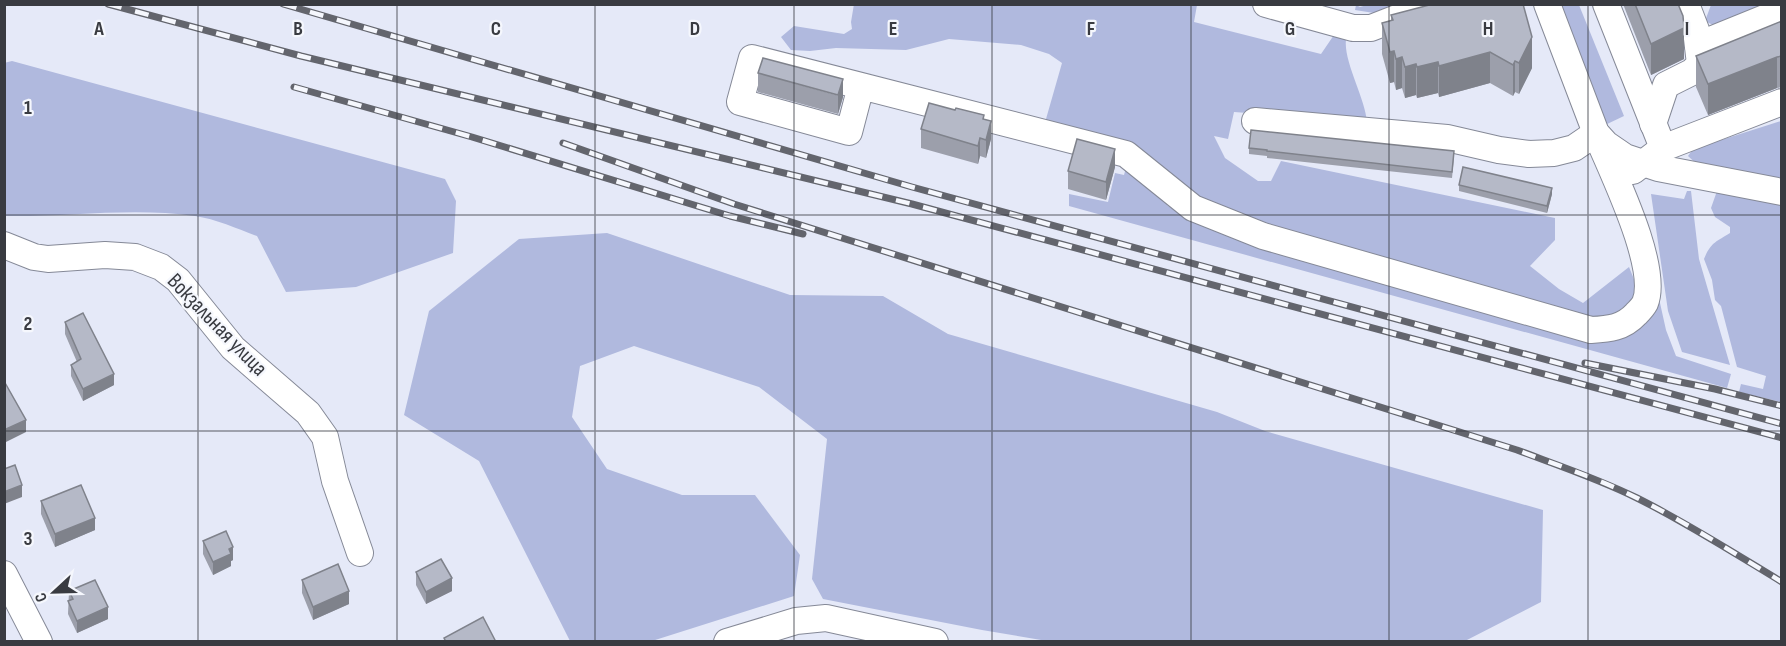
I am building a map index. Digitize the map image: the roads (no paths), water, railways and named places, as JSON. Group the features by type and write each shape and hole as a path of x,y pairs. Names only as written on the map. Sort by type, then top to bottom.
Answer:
{"street":[{"path":"1266,4 1353,28 1371,28 1433,4"},
{"path":"861,86 1126,154 1192,208 1263,236 1591,330 1610,329 1628,323 1644,304 1648,280 1637,233 1547,4"},
{"path":"1606,4 1663,148"},
{"path":"1653,123 1666,85 1692,72 1700,64 1696,30 1686,4"},
{"path":"1698,45 1776,10"},
{"path":"1618,186 1663,148 1782,102"},
{"path":"1255,121 1447,138 1499,150 1529,154 1554,153 1574,148 1596,133"},
{"path":"1596,133 1625,157 1643,163 1700,177 1782,192"},
{"name":"Вокзальная улица","path":"4,245 34,257 48,259 105,255 135,257 161,267 178,280 233,348 308,413 325,437 335,481 360,553"},
{"path":"4,574 39,642"},
{"path":"727,642 796,621 826,618 936,642"}],"railway":[{"path":"108,4 301,56 912,204 1782,438"},
{"path":"283,4 912,187 1782,424"},
{"path":"294,87 472,137 730,216 803,234"},
{"path":"563,143 734,204 1517,450 1623,491 1692,528 1782,582"},
{"path":"1585,363 1715,389 1782,406"}]}
